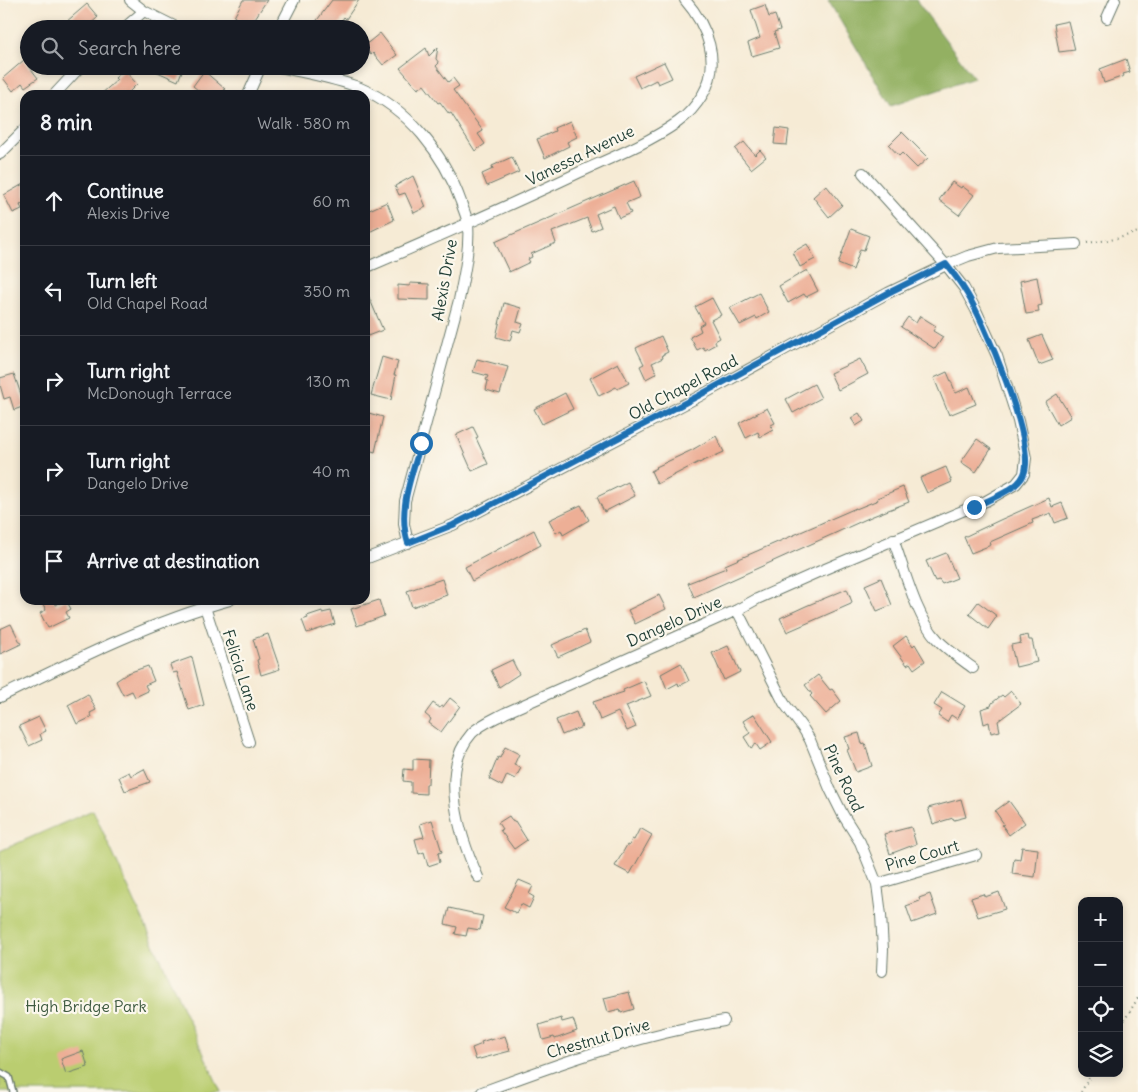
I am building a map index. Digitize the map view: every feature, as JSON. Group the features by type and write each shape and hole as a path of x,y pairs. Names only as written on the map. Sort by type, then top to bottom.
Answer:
{"street":[{"path":"130,0 163,20"},
{"path":"284,20 294,0"},
{"name":"Vanessa Avenue","path":"370,266 541,191 679,122 692,109 707,88 713,62 705,30 685,0"},
{"path":"1106,18 1115,0"},
{"path":"133,20 144,10"},
{"path":"59,90 73,75"},
{"path":"250,90 257,75"},
{"name":"Alexis Drive","path":"312,75 350,84 363,90"},
{"name":"Alexis Drive","path":"370,93 397,110 418,130 446,168 457,191 468,222 467,247 459,300 405,501 404,524 408,543"},
{"path":"0,154 20,134"},
{"path":"863,173 946,264"},
{"name":"Old Chapel Road","path":"370,557 453,525 888,293 946,264 998,248 1076,244"},
{"name":"Dangelo Drive","path":"478,877 470,859 456,811 455,784 458,759 466,741 486,723 737,610 757,599 893,539 974,507 1001,494 1016,484 1024,474 1026,458 1024,442 997,356 964,288 946,264"},
{"path":"893,539 927,626 937,639 973,668"},
{"path":"0,697 87,654 165,621 212,605"},
{"name":"Felicia Lane","path":"205,607 249,742"},
{"name":"Pine Road","path":"737,610 784,704 810,740 830,789 860,842 877,884 881,914 882,971"},
{"name":"Pine Court","path":"877,884 976,855"},
{"name":"Chestnut Drive","path":"482,1092 589,1054 656,1036 724,1021"}],"lane":[{"path":"0,1072 9,1077 13,1092"}],"path":[{"path":"1076,244 1116,239 1138,232"},
{"path":"1123,1022 1138,998"},
{"path":"1081,1092 1090,1077"}],"green space":[{"path":"828,0 916,0 974,78 891,106"},
{"name":"High Bridge Park","path":"93,810 221,1092 0,1092 0,851"}],"building":[{"path":"243,0 267,0 254,20 239,20 234,17"},
{"path":"332,0 359,0 346,19 344,17 342,20 317,20"},
{"path":"87,4 98,17 95,20 68,20"},
{"path":"765,5 769,17 775,15 780,30 774,32 779,48 752,56 748,43 760,38 751,10"},
{"path":"1068,21 1075,50 1059,52 1054,24"},
{"path":"380,33 397,55 383,65 373,53 370,54 370,41"},
{"path":"438,47 436,59 439,63 436,66 448,82 453,78 459,86 453,90 483,131 478,134 485,144 475,151 451,113 449,114 440,102 438,103 424,85 418,89 400,68 426,48 429,56"},
{"path":"1126,59 1130,72 1104,83 1100,69"},
{"path":"664,62 672,78 658,84 656,80 640,88 634,76"},
{"path":"20,63 20,75 36,75 38,78 25,87 22,83 13,91 3,78"},
{"path":"118,75 129,75 137,84 131,90 106,90 117,80 115,78"},
{"path":"164,75 180,75 178,81"},
{"path":"201,75 209,75 225,89 198,90 193,86"},
{"path":"570,121 577,137 567,142 569,146 545,158 537,139 555,131 554,128"},
{"path":"776,128 789,130 787,145 774,144"},
{"path":"902,132 928,158 917,168 902,153 899,156 889,145"},
{"path":"744,142 755,155 760,150 766,157 751,169 735,149"},
{"path":"512,157 519,172 487,186 482,174 493,169 492,166"},
{"path":"413,176 426,207 414,213 405,193 399,195 395,186"},
{"path":"634,181 640,197 626,203 631,213 619,218 614,206 596,214 601,227 592,231 587,218 552,232 556,243 531,254 532,257 528,259 530,262 509,272 495,242"},
{"path":"952,182 961,188 962,186 974,195 959,215 939,200"},
{"path":"826,185 842,205 829,217 813,197"},
{"path":"20,186 20,210 13,213 4,195"},
{"path":"387,202 394,220 370,232 370,210"},
{"path":"851,229 869,236 864,250 860,249 853,270 838,264"},
{"path":"807,244 815,259 800,267 793,252"},
{"path":"807,270 818,291 806,297 804,294 788,303 779,286"},
{"path":"1037,277 1042,305 1038,306 1039,312 1026,314 1020,281"},
{"path":"410,283 429,284 429,300 398,299 398,285 410,286"},
{"path":"759,293 769,312 740,325 730,308"},
{"path":"712,298 721,315 711,320 720,338 715,341 716,344 705,350 703,347 697,350 690,337 701,331 699,326 704,323 695,307"},
{"path":"370,300 383,330 370,335"},
{"path":"504,303 521,308 517,322 523,324 520,332 513,330 510,341 496,337"},
{"path":"920,316 936,326 933,331 943,337 935,349 901,327 908,317 916,323"},
{"path":"1042,335 1053,360 1039,365 1029,340"},
{"path":"661,336 668,352 662,355 663,358 652,363 657,373 646,379 640,366 644,364 636,348"},
{"path":"382,357 398,362 394,375 396,375 391,400 371,395"},
{"path":"477,359 508,367 500,394 486,390 488,376 473,372"},
{"path":"860,359 868,374 838,390 830,373"},
{"path":"618,363 629,383 599,396 590,378"},
{"path":"947,372 956,393 969,387 976,404 949,415 934,378"},
{"path":"14,374 20,391 20,408 14,410 10,397 4,399 0,378"},
{"path":"814,384 821,398 793,413 786,399"},
{"path":"565,393 573,409 542,424 534,409"},
{"path":"1057,394 1071,417 1058,425 1045,402"},
{"path":"767,408 775,423 771,425 773,430 760,437 758,432 746,438 739,423"},
{"path":"370,413 383,417 375,452 370,450"},
{"path":"859,413 864,421 856,426 851,418"},
{"path":"473,427 488,464 472,471 456,435"},
{"path":"716,436 724,452 699,462 657,484 651,471"},
{"path":"977,439 991,449 976,472 961,462"},
{"path":"946,467 952,482 927,493 920,478"},
{"path":"628,482 635,496 604,512 597,497"},
{"path":"903,487 909,502 873,516 694,597 688,583 726,568 725,565 878,500 877,498"},
{"path":"1049,498 1052,507 1062,503 1068,518 1055,523 1051,513 1032,520 1033,523 990,542 991,545 971,553 964,537"},
{"path":"581,505 589,520 563,535 561,530 556,533 549,520"},
{"path":"534,530 541,545 472,581 465,567"},
{"path":"946,553 957,578 942,584 939,580 935,581 926,561"},
{"path":"881,578 892,605 877,611 865,585"},
{"path":"442,579 447,595 412,607 407,591"},
{"path":"847,589 851,604 787,632 780,618"},
{"path":"659,595 666,609 635,624 628,610"},
{"path":"379,600 384,616 357,626 351,609 370,605 370,603"},
{"path":"978,602 997,616 988,629 969,614"},
{"path":"44,605 69,605 71,609 66,612 69,618 48,628 40,613 46,610"},
{"path":"322,611 322,613 331,611 335,624 307,633 302,620 308,618 307,616"},
{"path":"11,624 21,644 0,654 0,629"},
{"path":"585,630 590,642 558,657 552,645"},
{"path":"268,634 280,669 261,675 257,660 259,659 253,639"},
{"path":"1028,635 1029,640 1032,640 1037,662 1016,667 1011,645 1021,643 1020,637"},
{"path":"906,636 913,646 915,644 925,661 914,669 910,663 907,665 893,646"},
{"path":"728,646 740,672 724,680 712,653"},
{"path":"192,657 204,705 189,710 177,672 173,673 170,665"},
{"path":"512,660 519,674 499,687 491,670"},
{"path":"681,663 689,681 679,686 678,683 667,689 661,674"},
{"path":"148,666 154,681 145,685 148,691 135,697 132,691 123,695 116,681 128,673"},
{"path":"818,675 841,701 826,714 810,696 812,694 805,685"},
{"path":"644,681 651,696 626,706 636,727 627,731 618,712 600,720 593,702 624,692 623,690"},
{"path":"1011,691 1021,704 998,721 1000,731 991,733 989,722 984,724 981,709 991,706 1002,695 1004,697"},
{"path":"942,692 965,706 957,719 951,715 947,722 938,716 942,710 934,705"},
{"path":"88,694 96,710 90,713 92,717 77,724 68,705"},
{"path":"450,698 460,706 441,732 429,723 431,719 425,714 433,703 440,708"},
{"path":"576,712 582,727 562,735 556,720"},
{"path":"754,714 772,742 760,750 756,744 751,748 744,737 750,733 743,721"},
{"path":"39,717 46,731 40,734 42,740 29,746 19,726"},
{"path":"859,733 862,744 865,743 872,766 856,772 847,750 849,749 845,737"},
{"path":"505,747 519,754 514,765 521,768 515,779 507,775 502,786 489,779 498,757 500,758"},
{"path":"413,759 429,760 426,794 411,793 411,782 403,781 404,769 413,770"},
{"path":"144,769 150,782 125,791 119,777 129,772 131,776"},
{"path":"961,799 966,817 954,820 953,818 933,824 928,808"},
{"path":"1009,801 1025,823 1009,835 995,811"},
{"path":"509,816 513,822 515,821 527,840 514,849 500,830 502,829 498,823"},
{"path":"432,820 442,852 438,853 440,862 428,866 424,852 419,854 415,839 424,837 420,824"},
{"path":"911,827 916,844 890,854 884,834"},
{"path":"640,828 652,835 630,874 615,866 627,845 629,846 632,839 634,840"},
{"path":"1022,847 1038,849 1035,877 1012,874 1014,858 1020,859"},
{"path":"519,880 533,886 529,894 534,897 529,908 521,904 516,913 504,907"},
{"path":"999,892 1005,909 978,917 971,898 983,894 985,897"},
{"path":"930,894 937,914 912,923 906,906 920,901 919,898"},
{"path":"449,908 483,916 480,930 468,928 466,936 455,934 457,927 445,924"},
{"path":"629,992 634,1009 621,1013 620,1009 608,1012 604,998"},
{"path":"561,1018 562,1022 573,1019 577,1031 555,1039 554,1037 543,1040 539,1025"},
{"path":"505,1036 510,1051 476,1060 472,1048 482,1044 481,1042"},
{"path":"83,1051 88,1067 66,1074 61,1059"}],"route":[{"path":"421,443 405,501 404,524 408,543 453,525 888,293 946,264 964,288 997,356 1024,442 1026,458 1026,469 1022,479 1001,494 974,507"}]}
